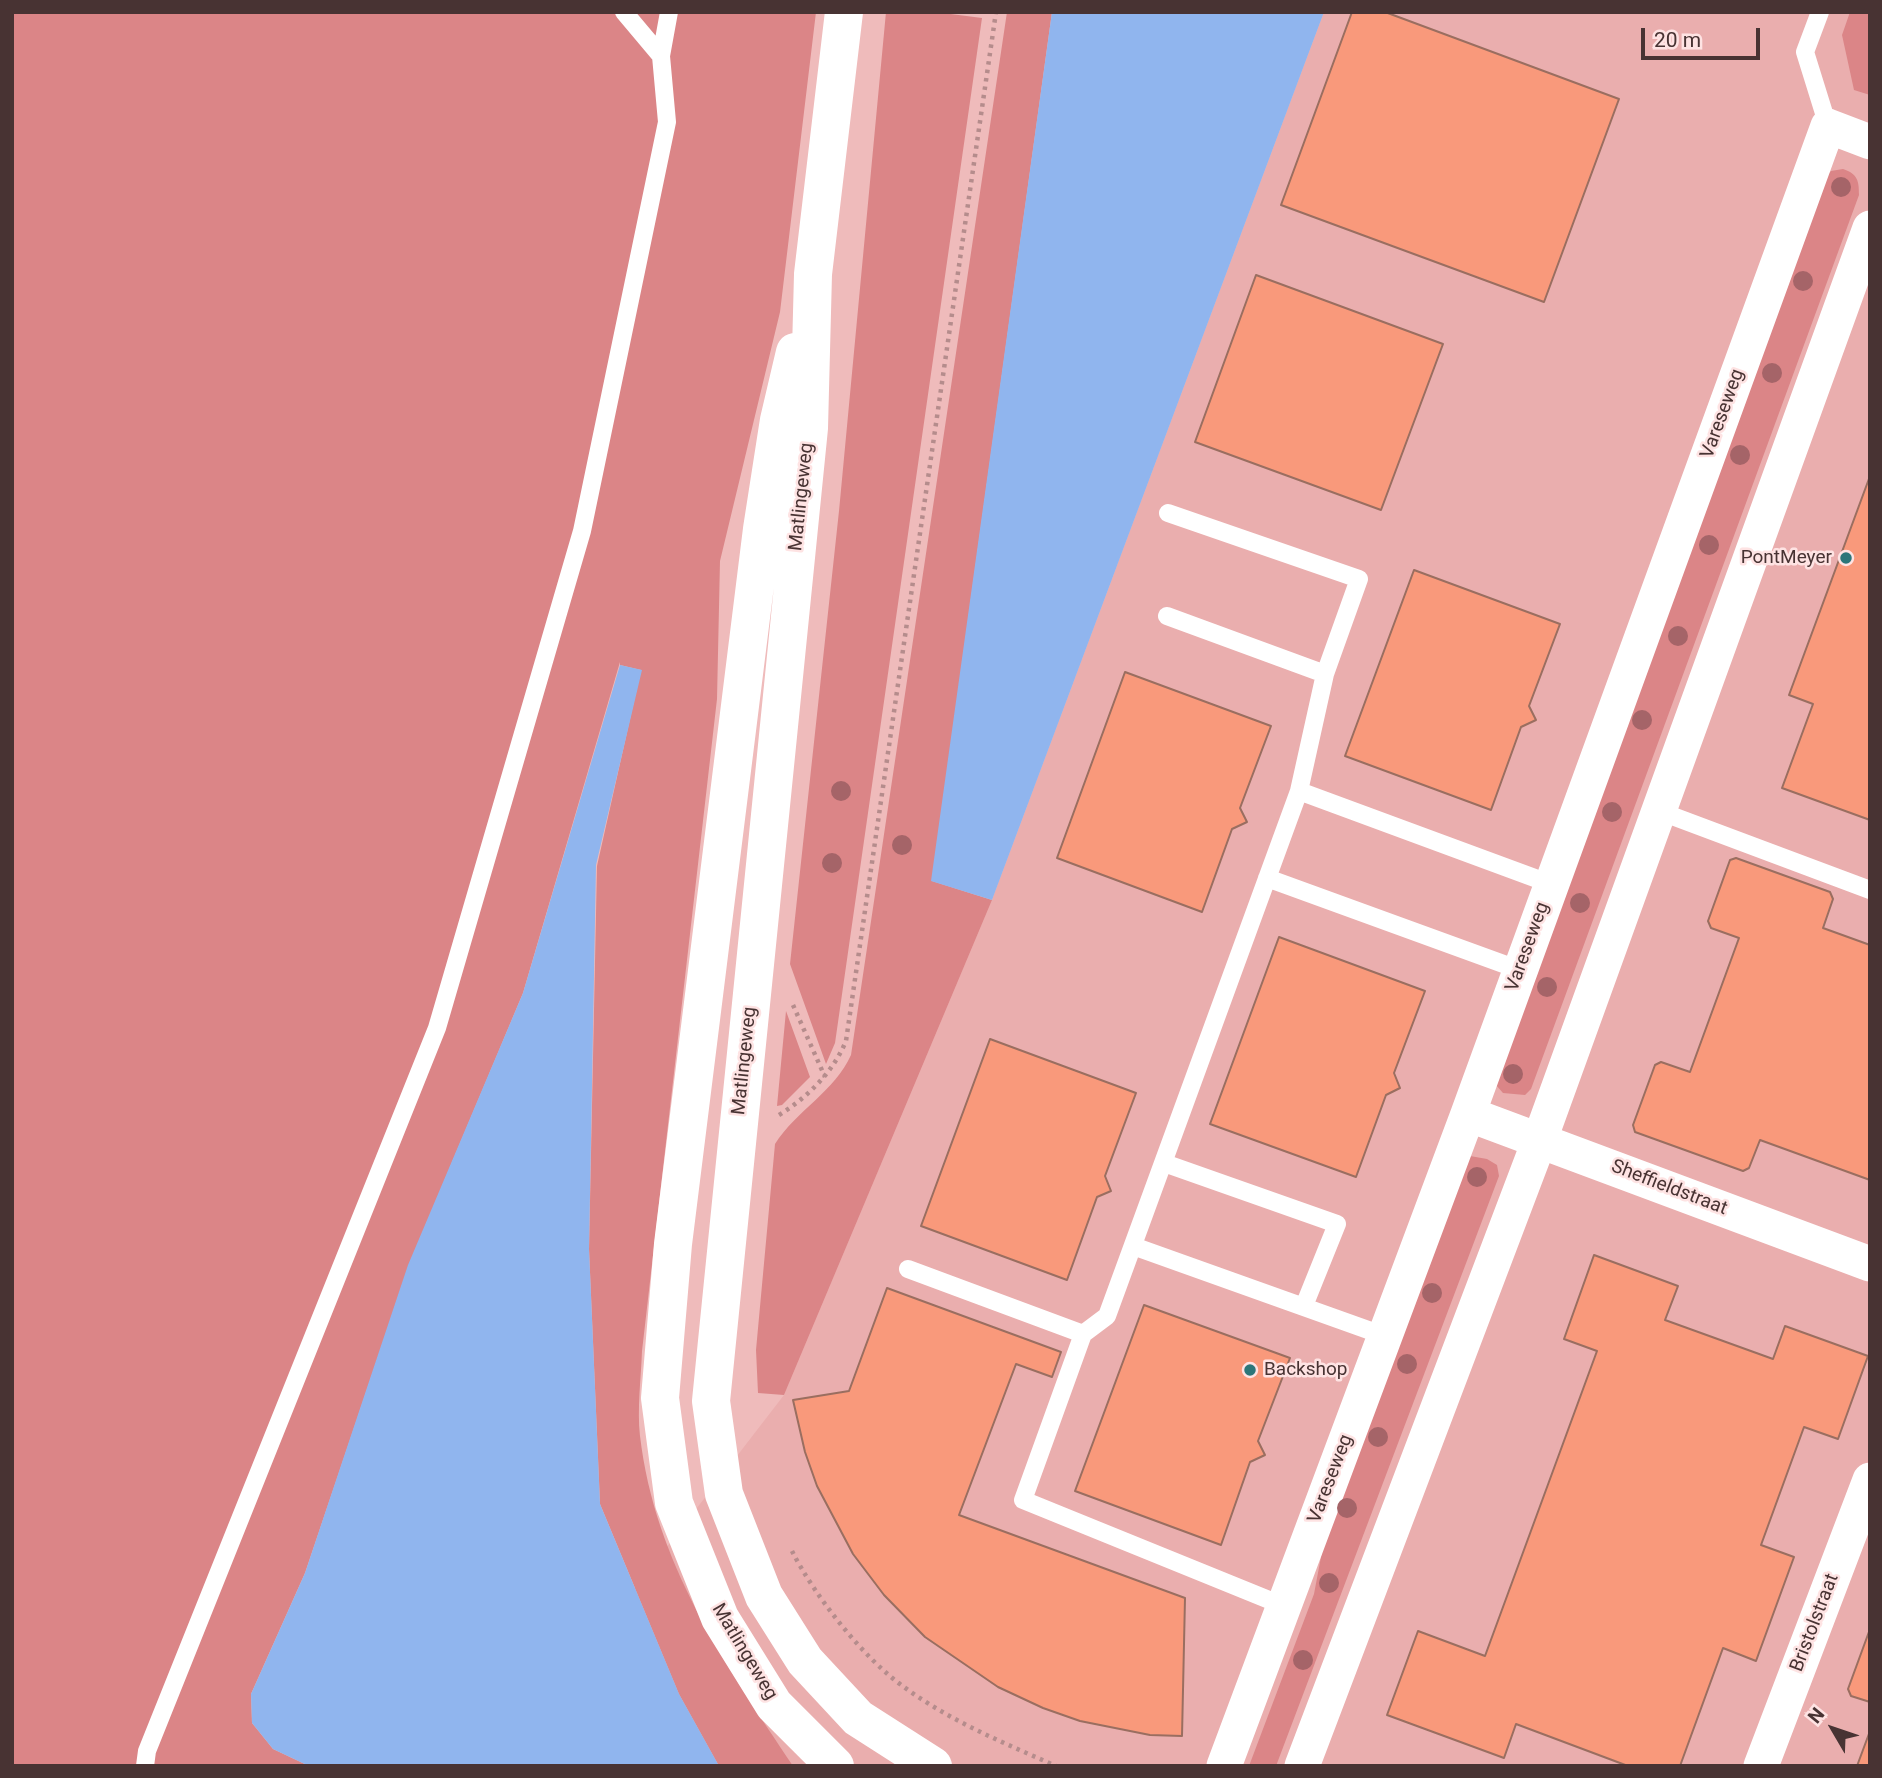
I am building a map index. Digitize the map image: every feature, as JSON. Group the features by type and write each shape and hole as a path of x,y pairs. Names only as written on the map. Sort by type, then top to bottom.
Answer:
{"main road":[{"name":"Matlingeweg","path":"844,12 813,274 809,428 711,1401 724,1494 764,1596 805,1661 858,1718 933,1766"},
{"name":"Matlingeweg","path":"813,274 779,420 762,528 673,1244 660,1398 674,1503 720,1618 774,1705 835,1766"}],"street":[{"path":"1828,126 1870,142"},
{"name":"Vareseweg","path":"1224,1766 1468,1114 1828,126"},
{"path":"1302,1766 1539,1139 1870,228"},
{"name":"Sheffieldstraat","path":"1468,1114 1870,1264"},
{"name":"Bristolstraat","path":"1761,1766 1870,1480"}],"lane":[{"path":"624,12 661,56"},
{"path":"145,1766 147,1751 441,1015 582,531 667,122 661,56 669,12"},
{"path":"1820,12 1805,52 1828,126"},
{"path":"1168,513 1359,579 1325,674 1299,791 1268,878 1107,1316 1083,1334 1023,1500 1284,1606"},
{"path":"1167,616 1325,674"},
{"path":"1299,791 1551,884"},
{"path":"1658,811 1870,890"},
{"path":"1268,878 1520,970"},
{"path":"1164,1163 1336,1224 1304,1306"},
{"path":"1133,1246 1385,1336"},
{"path":"908,1269 1083,1334"}],"path":[{"name":"Matlingeweg","path":"773,1117 781,1114 825,1077 846,1041 996,12"},
{"path":"789,996 825,1077"},
{"path":"787,1540 804,1574 851,1636 902,1687 967,1726 1056,1766"}],"shaded area":[{"path":"12,12 816,12 780,312 720,561 717,699 642,1351 639,1415 648,1482 677,1569 718,1649 793,1766 719,1766 679,1694 600,1504 589,1249 597,866 641,670 620,665 620,662 523,993 409,1265 305,1573 251,1694 252,1723 273,1749 309,1766 12,1766"},
{"path":"886,12 935,12 982,18 835,1043 826,1064 790,964 839,511"},
{"path":"1007,12 1052,12 932,881 992,900 784,1395 758,1393 756,1350 775,1144 793,1121 835,1079 851,1055"},
{"path":"1324,12 1870,12 1870,1766 498,1766 784,1395 992,900"},
{"path":"1850,12 1870,12 1870,95 1854,90 1842,35"},
{"path":"1843,169 1857,179 1859,195 1531,1089 1525,1095 1503,1093 1496,1085 1823,179 1831,171"},
{"path":"786,1011 810,1077 782,1105 777,1106"},
{"path":"1470,1156 1487,1159 1497,1165 1499,1176 1276,1766 1249,1766 1314,1594 1327,1525"}],"water":[{"path":"1052,12 1324,12 992,900 931,881"},
{"path":"620,665 642,670 596,865 589,1249 600,1504 679,1694 719,1766 309,1766 273,1749 252,1723 251,1694 305,1573 408,1265 523,993"}],"building":[{"path":"1352,12 1385,12 1619,99 1544,302 1281,205"},
{"path":"1256,275 1443,344 1381,510 1195,442"},
{"path":"1870,476 1870,820 1782,788 1813,704 1789,695"},
{"path":"1414,570 1560,624 1529,706 1536,720 1521,727 1491,810 1345,756"},
{"path":"1125,672 1271,726 1240,808 1247,822 1232,829 1202,912 1057,858"},
{"path":"1736,858 1830,892 1833,899 1823,928 1870,945 1870,1180 1760,1140 1749,1168 1743,1171 1635,1132 1633,1125 1655,1065 1661,1062 1690,1072 1739,938 1711,928 1708,921 1730,860"},
{"path":"1279,937 1425,991 1394,1073 1400,1088 1386,1095 1356,1177 1210,1124"},
{"path":"990,1039 1136,1093 1105,1176 1111,1191 1097,1197 1067,1280 921,1226"},
{"path":"1594,1255 1678,1286 1665,1320 1773,1359 1785,1326 1868,1356 1838,1439 1804,1427 1761,1545 1794,1557 1756,1661 1723,1648 1680,1766 1628,1766 1516,1724 1504,1758 1387,1715 1418,1631 1485,1656 1597,1351 1564,1339"},
{"path":"887,1288 1061,1352 1052,1377 1016,1364 959,1515 1185,1598 1182,1736 1150,1735 1080,1721 1043,1708 998,1687 925,1637 884,1595 853,1554 817,1486 805,1452 793,1400 849,1391"},
{"path":"1144,1305 1290,1358 1258,1441 1265,1455 1250,1462 1221,1545 1075,1491"},
{"path":"1870,1629 1870,1702 1851,1696 1848,1689"},
{"path":"1870,1731 1870,1766 1857,1766"}],"place":[{"name":"PontMeyer","path":"1846,558"},
{"name":"Backshop","path":"1250,1370"}]}
